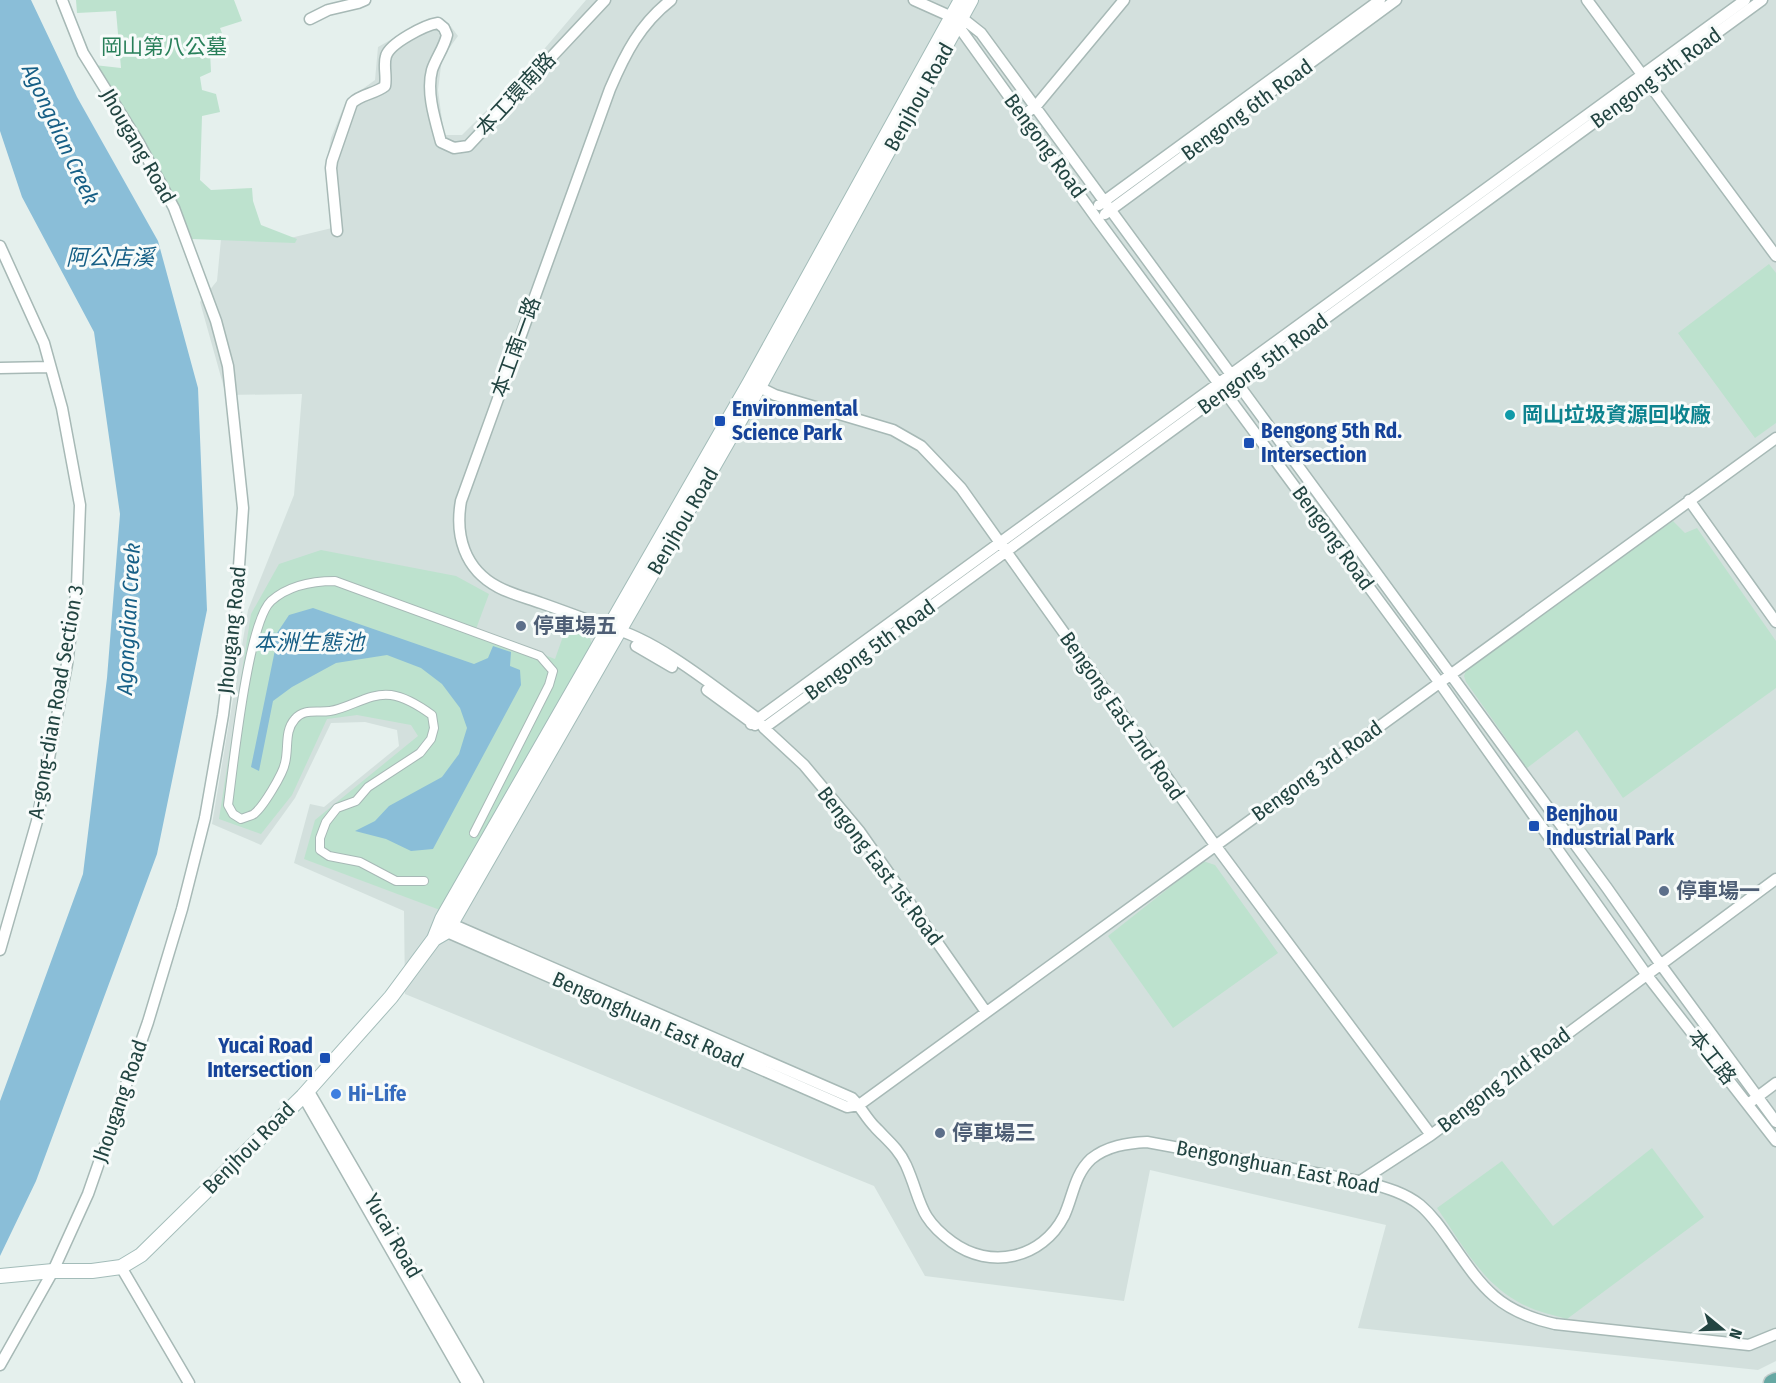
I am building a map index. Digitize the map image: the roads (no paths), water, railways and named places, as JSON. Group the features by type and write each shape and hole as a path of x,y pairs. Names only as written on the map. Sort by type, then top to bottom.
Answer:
{"main road":[{"name":"Benjhou Road","path":"957,20 961,0"},
{"name":"Benjhou Road","path":"0,1276 53,1271 92,1271 121,1267 141,1255 305,1093 391,998 442,928 616,631 957,20 971,0"},
{"path":"1772,1383 1776,1381"}],"street":[{"name":"Jhougang Road","path":"0,1365 53,1271 88,1194 148,1022 182,909 205,818 223,715 236,610 243,508 228,366 216,321 174,208 139,143 83,53 62,0"},
{"path":"310,19 328,10 365,0"},
{"name":"本工環南路","path":"337,231 331,168 333,161 352,103 357,98 379,91 385,86 384,60 391,47 428,24 438,23 444,28 447,35 445,45 433,68 430,80 434,118 441,142 454,148 468,146 605,0"},
{"name":"本工南一路","path":"616,631 497,586 480,574 469,561 462,544 458,519 460,501 610,89 627,51 655,13 671,0"},
{"path":"914,0 957,20"},
{"path":"1022,116 1036,106 1124,0"},
{"name":"Bengong 6th Road","path":"1107,206 1380,0"},
{"name":"Bengong 6th Road","path":"1094,215 1396,0"},
{"path":"1587,0 1776,256"},
{"name":"Bengong 5th Road","path":"1645,79 1745,0"},
{"name":"Bengong 5th Road","path":"758,723 1645,79 1762,0"},
{"name":"Bengong Road","path":"957,20 981,33 1036,106 1661,965"},
{"name":"Bengong Road","path":"957,20 1022,116 1439,682 1646,974"},
{"name":"A-gong-dian Road Section 3","path":"0,246 44,343 62,408 80,505 77,587 67,664 37,821 0,950"},
{"path":"0,368 50,367"},
{"name":"Bengong East 2nd Road","path":"754,385 775,395 893,430 921,446 961,488 1215,846 1431,1135"},
{"name":"Bengong 3rd Road","path":"859,1105 1776,438"},
{"path":"1689,500 1776,622"},
{"path":"424,881 396,881 360,862 329,856 321,850 320,838 326,822 337,808 356,801 368,787 420,753 431,739 434,728 432,715 420,706 392,695 376,695 351,706 328,712 308,711 296,718 288,732 285,764 273,788 254,814 241,819 232,814 228,805 244,692 261,616 270,601 287,590 314,581 335,581 540,656 546,661 553,671 549,685 474,833"},
{"name":"Bengong East 1st Road","path":"616,631 758,723 804,765 860,832 986,1012"},
{"path":"1661,965 1776,879"},
{"name":"Bengonghuan East Road","path":"442,928 847,1107 859,1105 873,1125 895,1146 906,1165 917,1200 930,1223 971,1253 990,1258 1015,1257 1031,1251 1051,1235 1064,1215 1081,1173 1091,1160 1108,1148 1147,1142 1359,1182 1393,1191 1419,1204 1433,1217 1478,1281 1506,1306 1520,1314 1555,1324 1723,1343 1749,1345 1776,1334"},
{"name":"Bengong 2nd Road","path":"1359,1182 1431,1135 1661,965"},
{"name":"本工路","path":"1661,965 1753,1100 1776,1141"},
{"name":"本工路","path":"1646,974 1753,1100 1776,1122"},
{"path":"1753,1100 1776,1083"},
{"name":"Yucai Road","path":"305,1093 467,1383"},
{"name":"Yucai Road","path":"305,1093 478,1383"},
{"path":"121,1267 189,1383"}],"water":[{"name":"阿公店溪","path":"0,0 31,0 77,97 158,241 198,388 207,610 157,854 36,1181 0,1256 0,1101 83,874 107,678 120,514 94,332 22,197 0,131"},
{"name":"本洲生態池","path":"313,608 474,664 488,658 493,646 511,652 510,666 520,670 521,685 433,849 411,851 386,839 355,831 375,821 389,806 442,777 459,754 467,728 460,708 442,684 421,668 387,655 336,663 292,687 273,701 259,771 251,767 275,650 260,645 266,632 277,633 289,615"}],"place":[{"name":"岡山垃圾資源回收廠","path":"1510,415"},
{"name":"Environmental Science Park","path":"720,421"},
{"name":"Bengong 5th Rd. Intersection","path":"1249,443"},
{"name":"停車場五","path":"521,626"},
{"name":"Benjhou Industrial Park","path":"1534,826"},
{"name":"停車場一","path":"1664,891"},
{"name":"Yucai Road Intersection","path":"325,1058"},
{"name":"Hi-Life","path":"336,1094"},
{"name":"停車場三","path":"940,1133"}],"park label":[{"name":"岡山第八公墓","path":"164,47"}],"water label":[{"name":"Agongdian Creek","path":"61,134"},
{"name":"Agongdian Creek","path":"128,619"}]}
